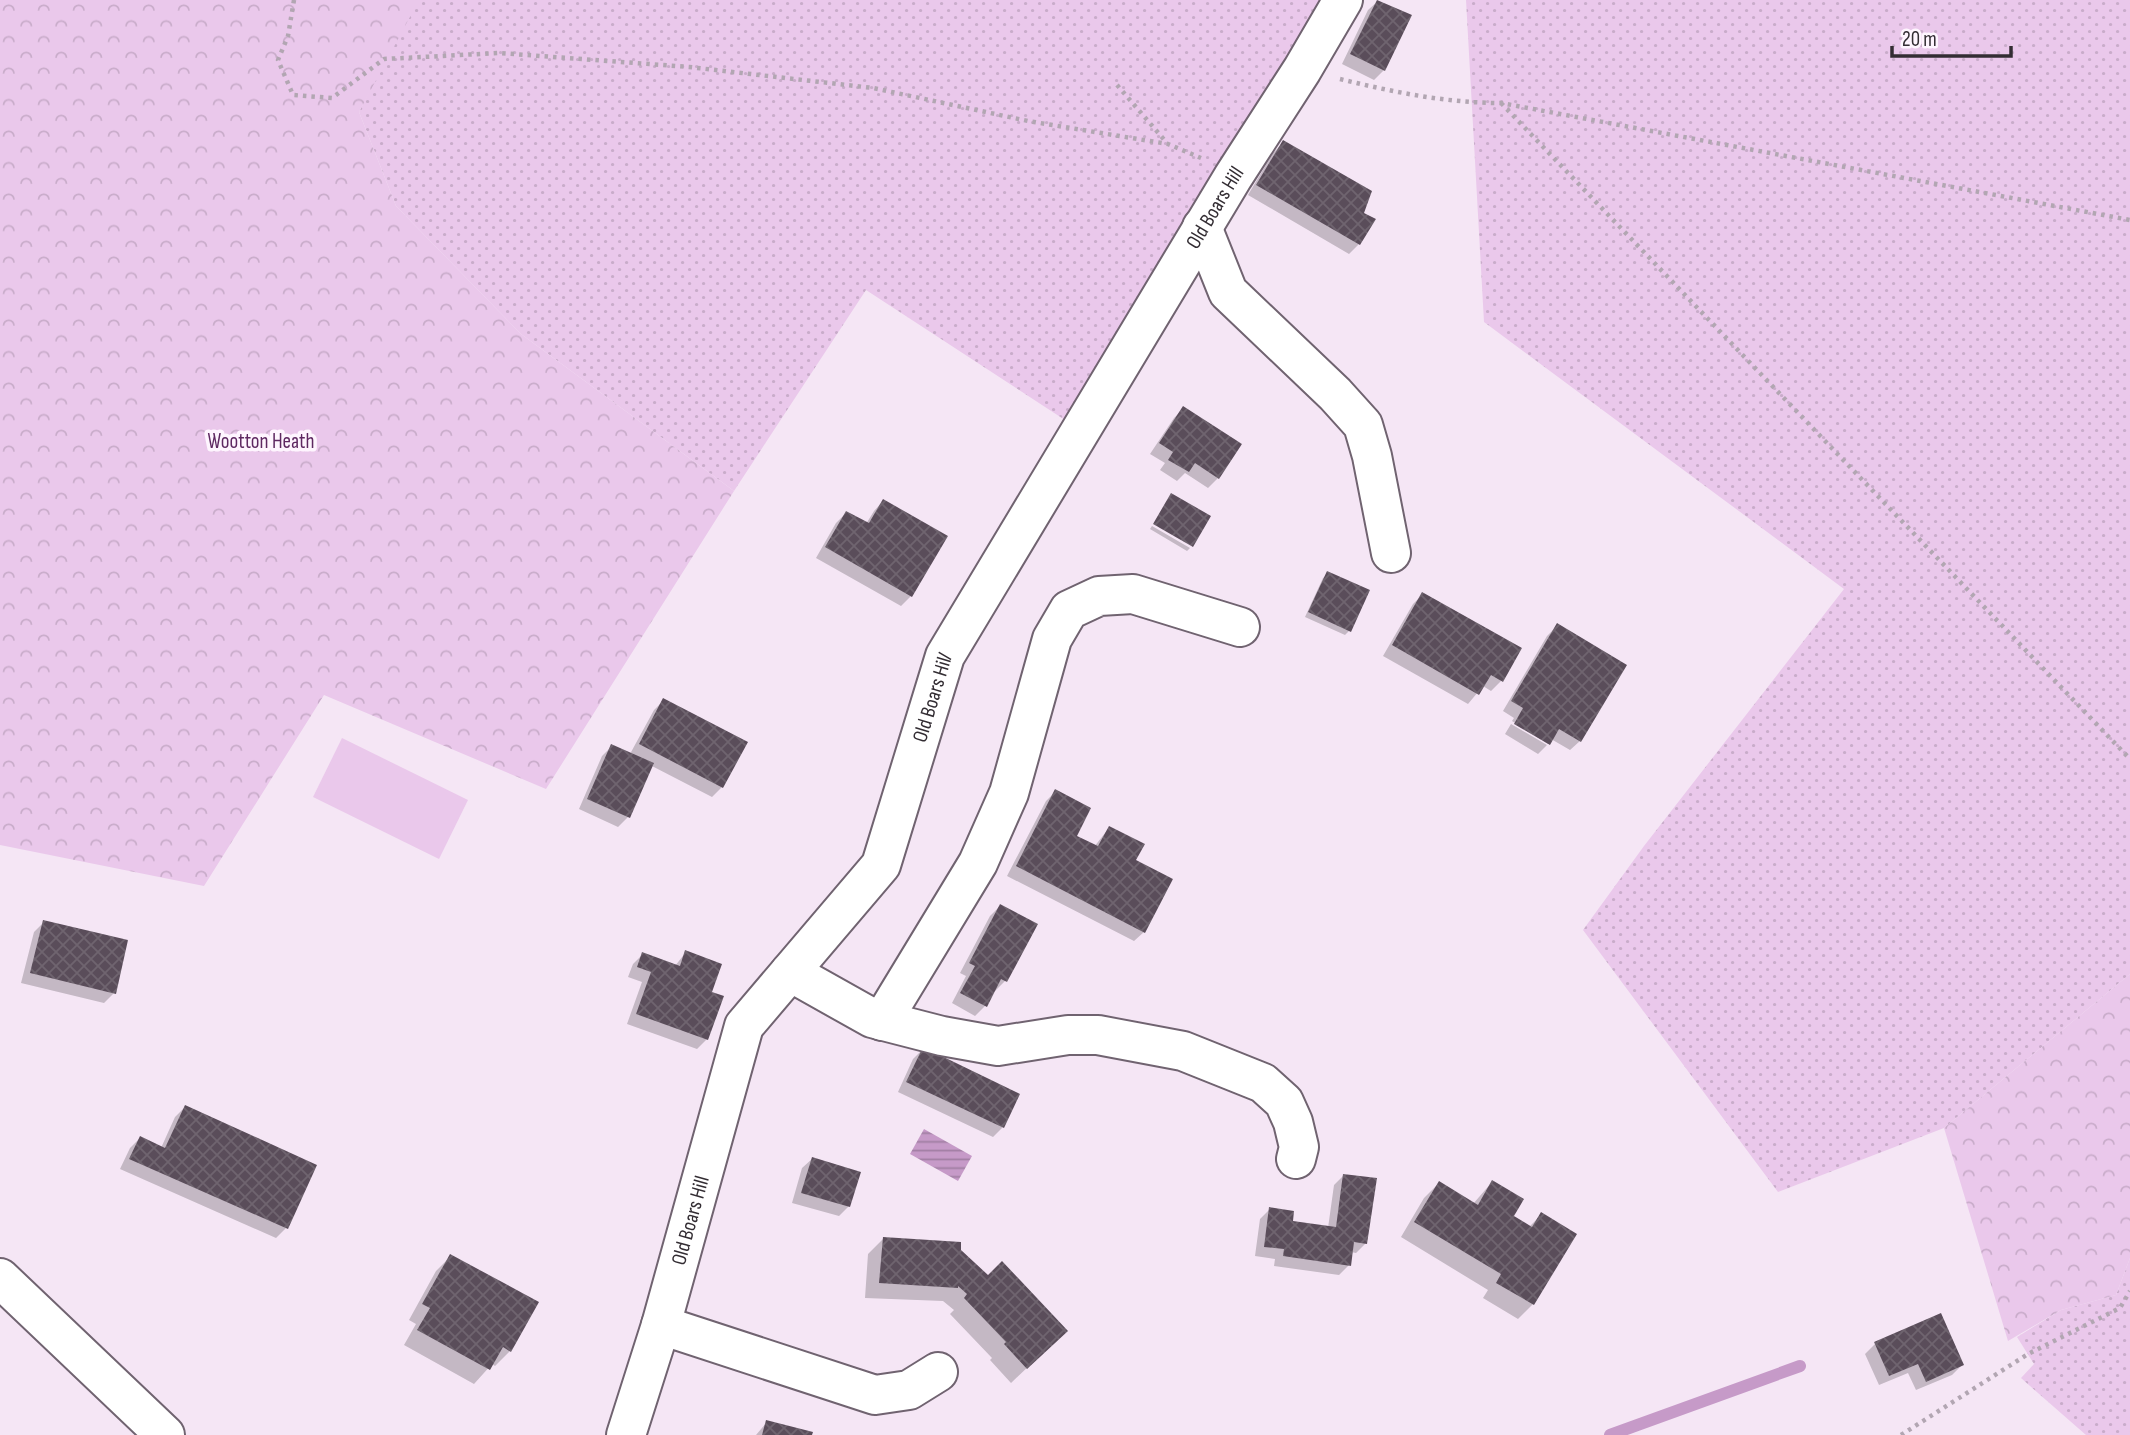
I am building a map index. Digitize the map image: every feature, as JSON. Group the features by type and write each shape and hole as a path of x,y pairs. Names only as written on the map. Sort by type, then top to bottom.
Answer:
{"street":[{"name":"Old Boars Hill","path":"626,1435 661,1325 744,1026 881,865 945,656 1202,227 1302,70 1343,0"},
{"path":"1202,227 1228,292 1335,394 1363,425 1372,456 1391,553"},
{"path":"882,1021 978,863 1009,793 1052,639 1069,610 1099,596 1133,594 1240,627"},
{"path":"790,972 872,1018 942,1036 998,1046 1068,1035 1098,1035 1183,1051 1263,1083 1284,1102 1293,1122 1299,1147 1296,1159"},
{"path":"0,1278 165,1435"},
{"path":"661,1325 876,1395 909,1390 938,1372"}],"path":[{"path":"294,0 288,36 278,60 293,95 331,98 384,59 499,53 689,67 873,88 1028,121 1168,144 1192,153 1233,177"},
{"path":"1302,70 1391,92 1472,103 1501,103 2130,220"},
{"path":"1118,85 1168,144"},
{"path":"1501,103 2130,759"},
{"path":"1901,1435 2028,1354 2120,1308 2130,1291"}],"green space":[{"name":"Wootton Heath","path":"0,0 419,0 359,112 396,206 521,334 734,491 546,789 324,695 204,886 0,845"},
{"path":"415,0 1324,0 1068,422 866,290 734,491 521,334 396,206 359,112"},
{"path":"1466,0 2130,0 2130,974 1944,1128 1778,1192 1583,930 1644,846 1844,589 1484,322"},
{"path":"342,738 468,800 439,859 313,797"},
{"path":"2130,974 2130,1258 2116,1295 2061,1310 2008,1341 1944,1128"},
{"path":"2130,1258 2130,1435 2086,1435 2021,1378 2034,1364 2017,1337 2061,1310 2116,1295"}],"shaded area":[{"path":"924,1129 972,1156 958,1181 910,1154"}],"building":[{"path":"1377,0 1412,15 1385,71 1350,54"},
{"path":"1283,140 1372,191 1364,213 1376,219 1360,245 1256,185"},
{"path":"1183,406 1242,444 1219,479 1195,463 1189,472 1168,460 1173,452 1159,443"},
{"path":"1171,493 1211,516 1193,547 1153,524"},
{"path":"883,499 948,536 912,597 825,547 846,511 869,523"},
{"path":"1327,571 1370,590 1351,632 1308,612"},
{"path":"1422,592 1522,648 1503,682 1491,675 1479,695 1392,645"},
{"path":"1557,623 1627,665 1581,742 1559,729 1550,745 1514,724 1523,708 1511,701"},
{"path":"663,698 748,742 723,788 639,744"},
{"path":"611,744 654,763 630,818 587,799"},
{"path":"1055,789 1091,808 1077,836 1098,846 1109,826 1145,844 1136,860 1173,879 1145,933 1016,866"},
{"path":"1000,904 1038,924 1007,982 1001,979 987,1007 960,993 975,966 969,963"},
{"path":"43,920 128,940 116,994 30,973"},
{"path":"685,950 722,964 712,992 724,996 708,1040 636,1014 651,972 637,967 642,952 680,966"},
{"path":"923,1047 1020,1094 1004,1128 906,1082"},
{"path":"185,1105 317,1165 288,1229 129,1159 140,1136 165,1148"},
{"path":"812,1157 861,1172 850,1207 801,1193"},
{"path":"1343,1174 1377,1178 1367,1244 1354,1242 1351,1266 1283,1256 1284,1249 1264,1247 1269,1207 1294,1211 1293,1221 1336,1227"},
{"path":"1492,1180 1524,1199 1514,1216 1532,1227 1541,1212 1577,1234 1534,1305 1496,1283 1501,1274 1414,1222 1439,1181 1478,1205"},
{"path":"883,1237 961,1242 961,1250 988,1275 1002,1261 1068,1331 1027,1369 1004,1344 1006,1342 964,1298 967,1294 958,1286 879,1283"},
{"path":"450,1254 539,1302 511,1352 503,1347 490,1370 417,1330 430,1308 422,1304"},
{"path":"1941,1313 1964,1365 1926,1382 1918,1364 1889,1376 1874,1342"},
{"path":"766,1420 813,1432 812,1435 762,1435"}],"waterway":[{"path":"1610,1435 1800,1366"}]}
